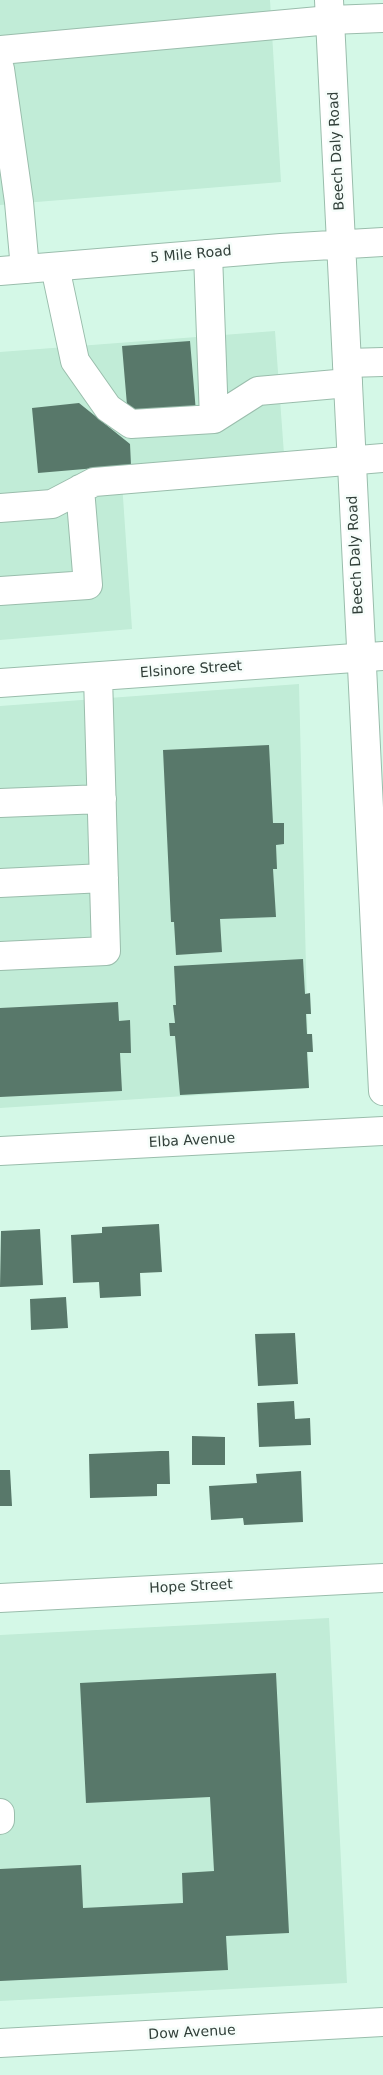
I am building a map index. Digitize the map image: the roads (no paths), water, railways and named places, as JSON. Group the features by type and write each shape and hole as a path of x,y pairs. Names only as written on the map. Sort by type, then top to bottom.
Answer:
{"street":[{"path":"0,50 329,10 383,18"},
{"name":"Beech Daly Road","path":"329,10 352,460 372,657 383,1091"},
{"path":"0,69 19,202 12,270"},
{"name":"5 Mile Road","path":"12,270 383,242"},
{"path":"208,254 214,419"},
{"path":"55,267 75,361 108,408 131,424 214,419 258,391 347,373 383,362"},
{"path":"0,508 52,504 94,482 383,458"},
{"path":"0,591 88,585 80,489"},
{"name":"Elsinore Street","path":"0,683 372,657"},
{"path":"0,956 106,951 98,677"},
{"path":"0,803 102,799"},
{"path":"0,883 104,878"},
{"name":"Elba Avenue","path":"0,1151 383,1131"},
{"name":"Hope Street","path":"0,1598 383,1578"},
{"path":"0,1813 0,1820"},
{"name":"Dow Avenue","path":"0,2043 383,2022"}]}
